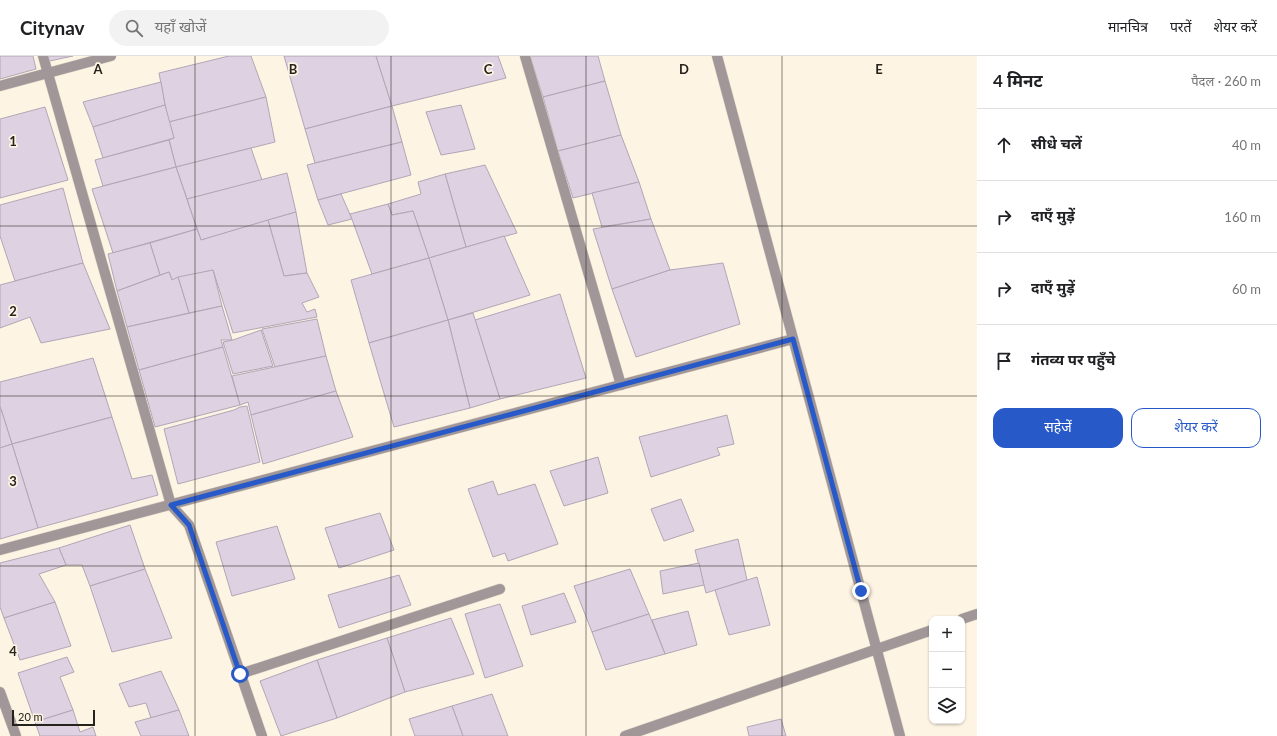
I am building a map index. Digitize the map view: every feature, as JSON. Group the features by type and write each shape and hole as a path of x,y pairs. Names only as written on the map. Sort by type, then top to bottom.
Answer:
{"street":[{"path":"43,56 171,505 189,525 262,736"},
{"path":"0,86 111,56"},
{"path":"525,56 621,385"},
{"path":"717,56 900,736"},
{"path":"0,550 793,339"},
{"path":"240,674 500,589"},
{"path":"965,618 977,614"},
{"path":"625,736 929,631"},
{"path":"0,692 16,736"}],"building":[{"path":"0,56 33,56 36,69 0,79"},
{"path":"44,56 73,56 45,62"},
{"path":"229,56 251,56 266,97 169,122 159,73"},
{"path":"284,56 376,56 392,106 305,129"},
{"path":"376,56 498,56 506,78 392,106"},
{"path":"530,56 598,56 605,81 543,97"},
{"path":"605,81 621,135 558,151 543,97"},
{"path":"161,82 165,105 93,127 83,102"},
{"path":"266,97 275,142 176,167 169,140 174,138 169,122"},
{"path":"165,105 174,138 103,158 93,127"},
{"path":"461,105 475,149 441,155 426,112"},
{"path":"392,106 402,142 315,163 305,129"},
{"path":"45,107 68,180 0,198 0,119"},
{"path":"621,135 639,182 573,198 558,151"},
{"path":"169,140 176,167 103,186 95,160"},
{"path":"402,142 411,175 318,200 307,165"},
{"path":"251,148 262,180 187,199 176,167"},
{"path":"485,165 517,233 466,247 445,174"},
{"path":"176,167 197,229 113,253 92,189"},
{"path":"287,173 296,212 201,240 187,199"},
{"path":"445,174 466,247 429,258 413,211 392,215 388,204 421,194 418,182"},
{"path":"639,182 651,219 602,227 592,193"},
{"path":"63,188 83,263 15,281 0,236 0,205"},
{"path":"341,194 352,219 328,225 318,200"},
{"path":"388,204 392,215 413,211 429,258 372,274 350,214"},
{"path":"296,212 307,273 284,276 268,220"},
{"path":"651,219 670,270 612,289 593,229"},
{"path":"268,220 284,276 307,273 319,297 302,303 307,312 315,309 317,317 233,333 213,270 172,280 169,272 160,275 150,243 197,229 201,240"},
{"path":"504,236 530,295 448,320 429,258"},
{"path":"150,243 160,275 117,291 108,254"},
{"path":"429,258 448,320 369,343 351,280"},
{"path":"83,263 110,329 41,343 30,317 0,328 0,285"},
{"path":"723,263 740,324 636,357 612,289 670,270"},
{"path":"213,270 222,306 189,313 178,277"},
{"path":"169,272 172,280 178,277 189,313 127,327 117,291"},
{"path":"560,294 586,378 500,399 475,320"},
{"path":"222,306 232,340 221,340 223,347 139,370 127,327"},
{"path":"473,313 500,399 470,408 448,320"},
{"path":"317,319 326,356 275,367 262,329"},
{"path":"448,320 470,408 394,427 369,343"},
{"path":"261,330 273,366 233,374 223,342"},
{"path":"223,347 240,405 155,427 139,370"},
{"path":"326,356 336,391 251,415 248,402 240,405 232,376"},
{"path":"93,358 112,417 12,444 0,406 0,382"},
{"path":"336,391 353,437 263,464 251,415"},
{"path":"247,406 260,462 178,484 164,429"},
{"path":"0,409 12,444 0,448"},
{"path":"727,415 734,444 717,448 720,455 651,477 639,437"},
{"path":"112,417 132,479 152,475 158,495 38,528 12,444"},
{"path":"12,444 38,528 0,539 0,448"},
{"path":"598,457 608,493 564,506 550,471"},
{"path":"493,481 498,495 535,484 558,544 508,561 505,553 493,557 468,489"},
{"path":"681,499 694,531 664,541 651,509"},
{"path":"380,513 394,550 339,568 325,528"},
{"path":"130,525 145,569 90,586 82,565 66,565 59,548"},
{"path":"277,526 295,579 232,596 216,542"},
{"path":"738,539 747,580 706,593 695,550"},
{"path":"59,548 66,565 39,574 55,602 4,618 0,607 0,563"},
{"path":"699,563 704,585 663,594 660,571"},
{"path":"145,569 172,638 112,652 90,586"},
{"path":"630,569 649,614 592,632 574,586"},
{"path":"399,575 411,605 339,628 328,595"},
{"path":"757,577 770,625 729,635 715,590"},
{"path":"564,593 576,622 531,635 522,606"},
{"path":"55,602 71,646 20,660 4,618"},
{"path":"500,604 523,666 485,678 465,614"},
{"path":"688,611 697,645 665,654 652,620"},
{"path":"649,614 665,654 606,670 592,632"},
{"path":"451,618 474,674 405,692 387,638"},
{"path":"387,638 405,692 337,718 317,660"},
{"path":"67,657 74,672 60,677 73,710 35,722 18,673"},
{"path":"317,660 337,718 281,736 260,681"},
{"path":"161,671 179,710 151,718 146,703 129,707 119,684"},
{"path":"492,694 508,736 463,736 452,706"},
{"path":"452,706 463,736 415,736 409,719"},
{"path":"73,710 80,732 93,727 96,736 40,736 35,722"},
{"path":"179,710 189,736 141,736 135,722"},
{"path":"781,719 786,736 749,736 747,727"}],"route":[{"path":"240,674 189,525 171,505 793,339 861,591"}]}
